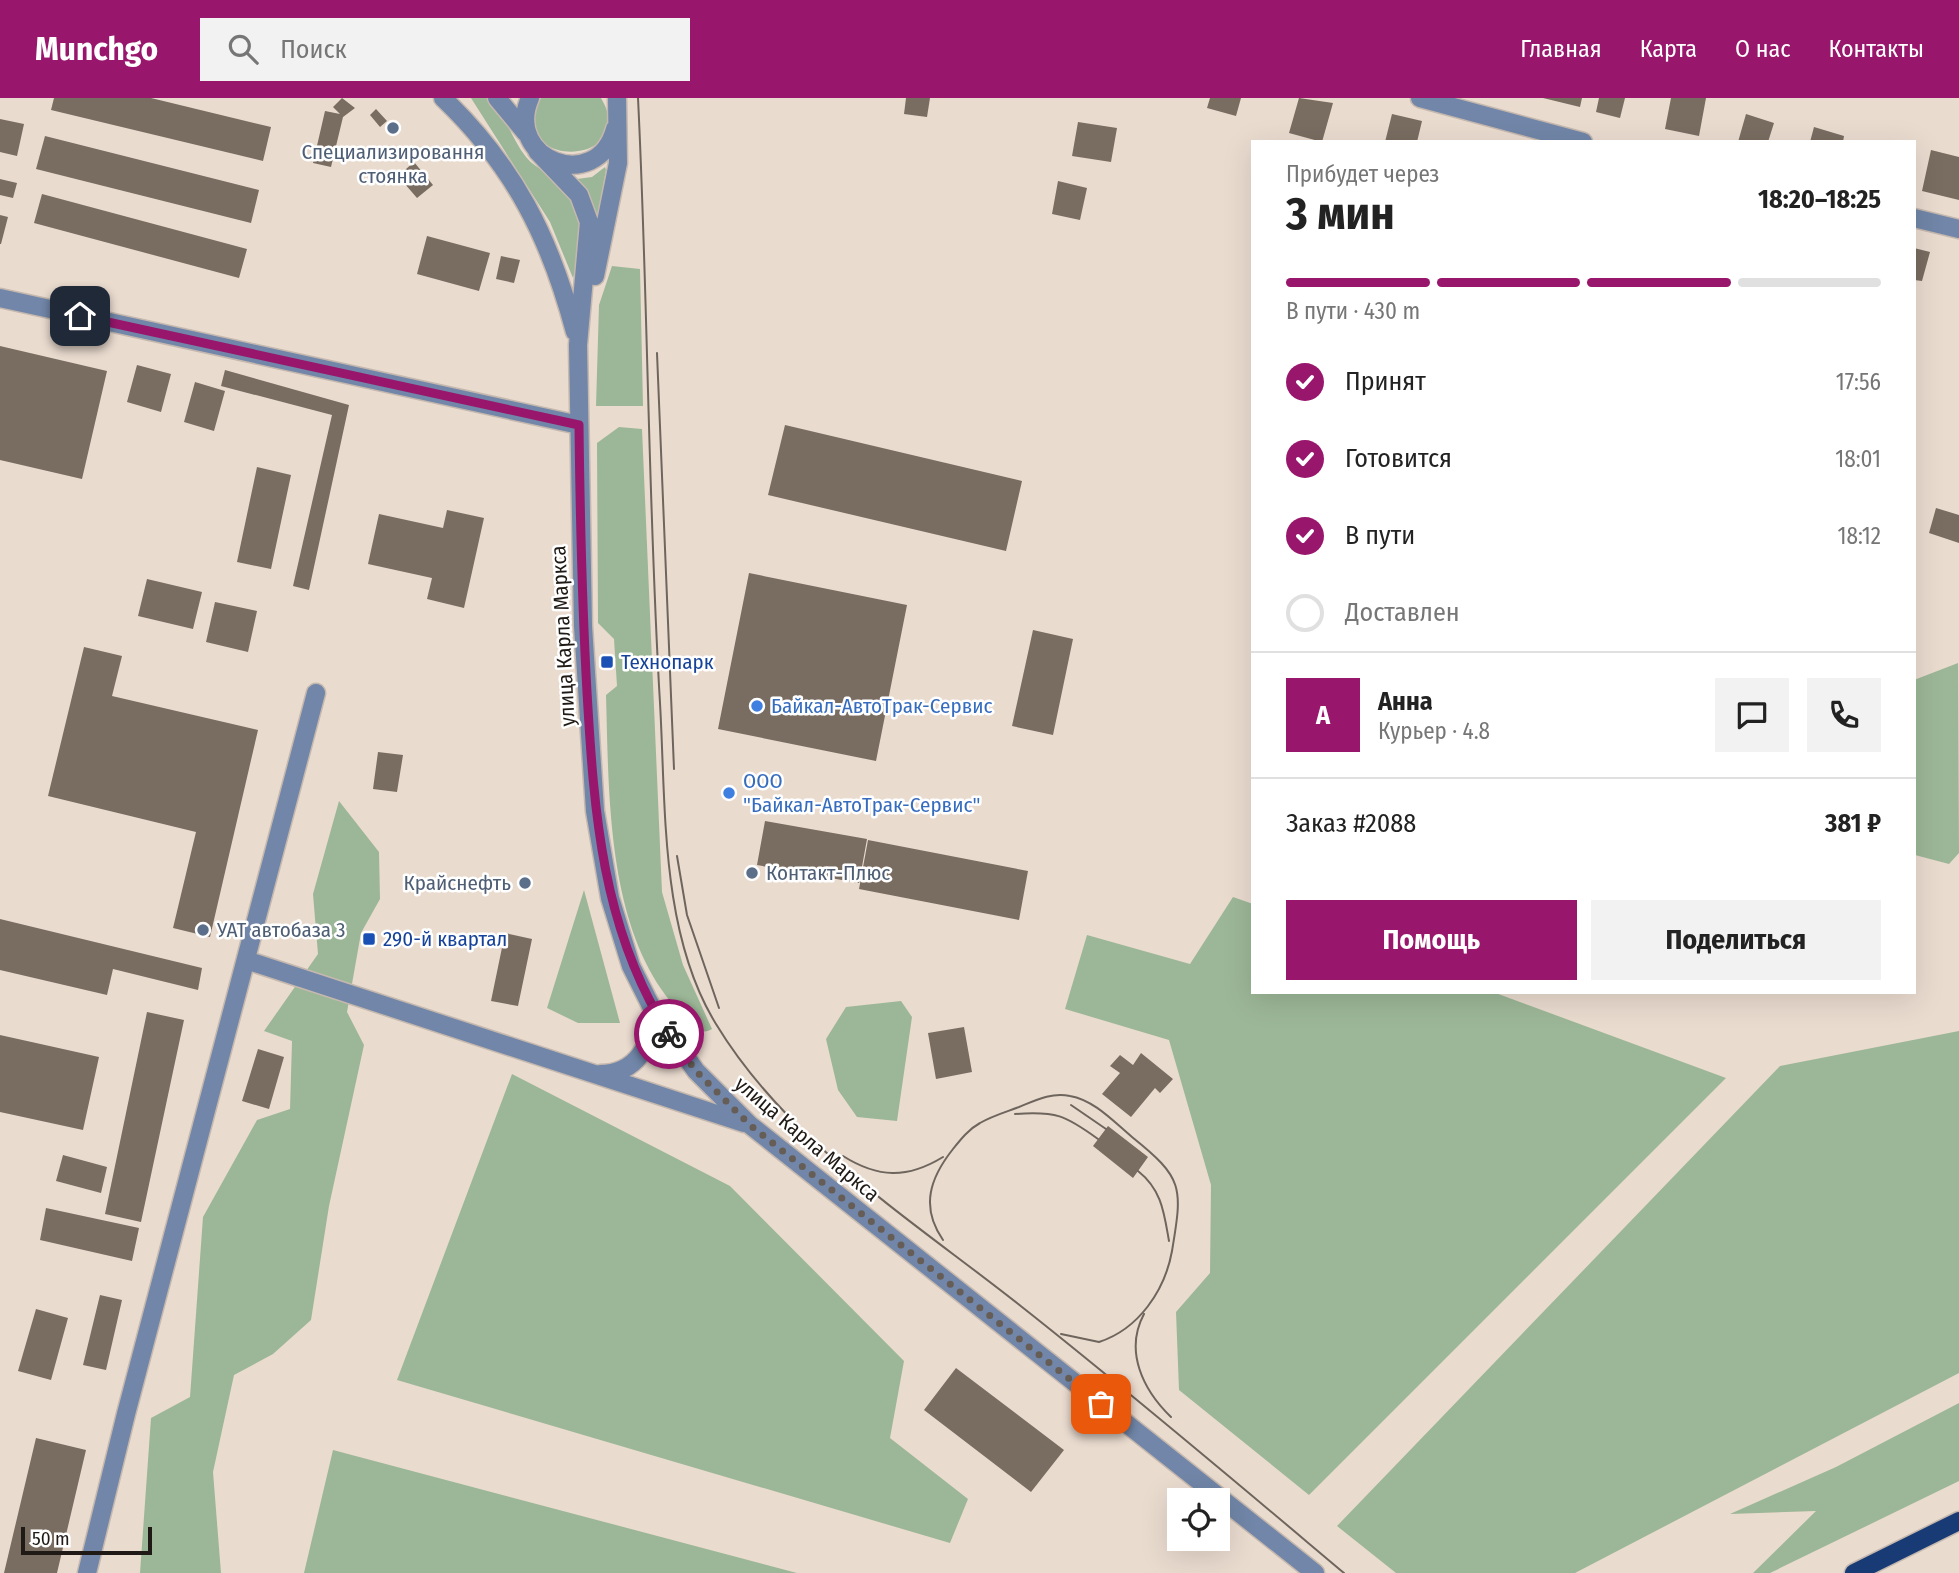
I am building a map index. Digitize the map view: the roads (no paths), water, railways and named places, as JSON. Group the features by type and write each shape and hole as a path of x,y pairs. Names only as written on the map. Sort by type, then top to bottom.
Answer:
{"main road":[{"path":"1854,1573 1959,1521"}],"street":[{"path":"443,98 483,141 537,222 556,264 579,345"},
{"name":"улица Карла Маркса","path":"497,98 534,145 571,185 588,215 589,239 579,345 579,425 583,626 594,811 610,898 631,966 654,1012 696,1071 750,1125 1315,1573"},
{"path":"530,98 526,113 534,145 559,163 585,163 597,157 612,141 615,103"},
{"path":"1420,98 1576,140"},
{"name":"улица Карла Маркса","path":"579,345 618,163 615,103"},
{"path":"1916,218 1959,229"},
{"path":"0,298 579,425"},
{"path":"87,1573 316,693"},
{"path":"246,960 750,1125"},
{"path":"590,1073 623,1070 638,1059 653,1034 654,1012"}],"tram line":[{"path":"638,98 653,552 666,826 675,910 684,950 698,988 716,1024 745,1067 816,1143 897,1211 1103,1372 1344,1573"},
{"path":"657,353 674,769"},
{"path":"677,856 687,915 719,1008"},
{"path":"943,1240 932,1216 931,1193 945,1160 972,1128 994,1116 1038,1099 1057,1095 1079,1098 1103,1112 1149,1151 1170,1174 1178,1197 1172,1251 1156,1294 1138,1318 1126,1328 1099,1342 1061,1334"},
{"path":"1071,1105 1106,1129"},
{"path":"1015,1114 1041,1113 1060,1116 1098,1139"},
{"path":"843,1156 868,1169 893,1173 917,1169 943,1157"},
{"path":"1138,1171 1157,1194 1169,1241"},
{"path":"1144,1314 1138,1328 1136,1356 1152,1395 1171,1417"}],"place":[{"name":"Специализировання стоянка","path":"393,128"},
{"name":"Технопарк","path":"607,662"},
{"name":"Байкал-АвтоТрак-Сервис","path":"757,706"},
{"name":"ООО \"Байкал-АвтоТрак-Сервис\"","path":"729,793"},
{"name":"Контакт-Плюс","path":"752,873"},
{"name":"Крайснефть","path":"525,883"},
{"name":"УАТ автобаза 3","path":"203,930"},
{"name":"290-й квартал","path":"369,939"}]}
